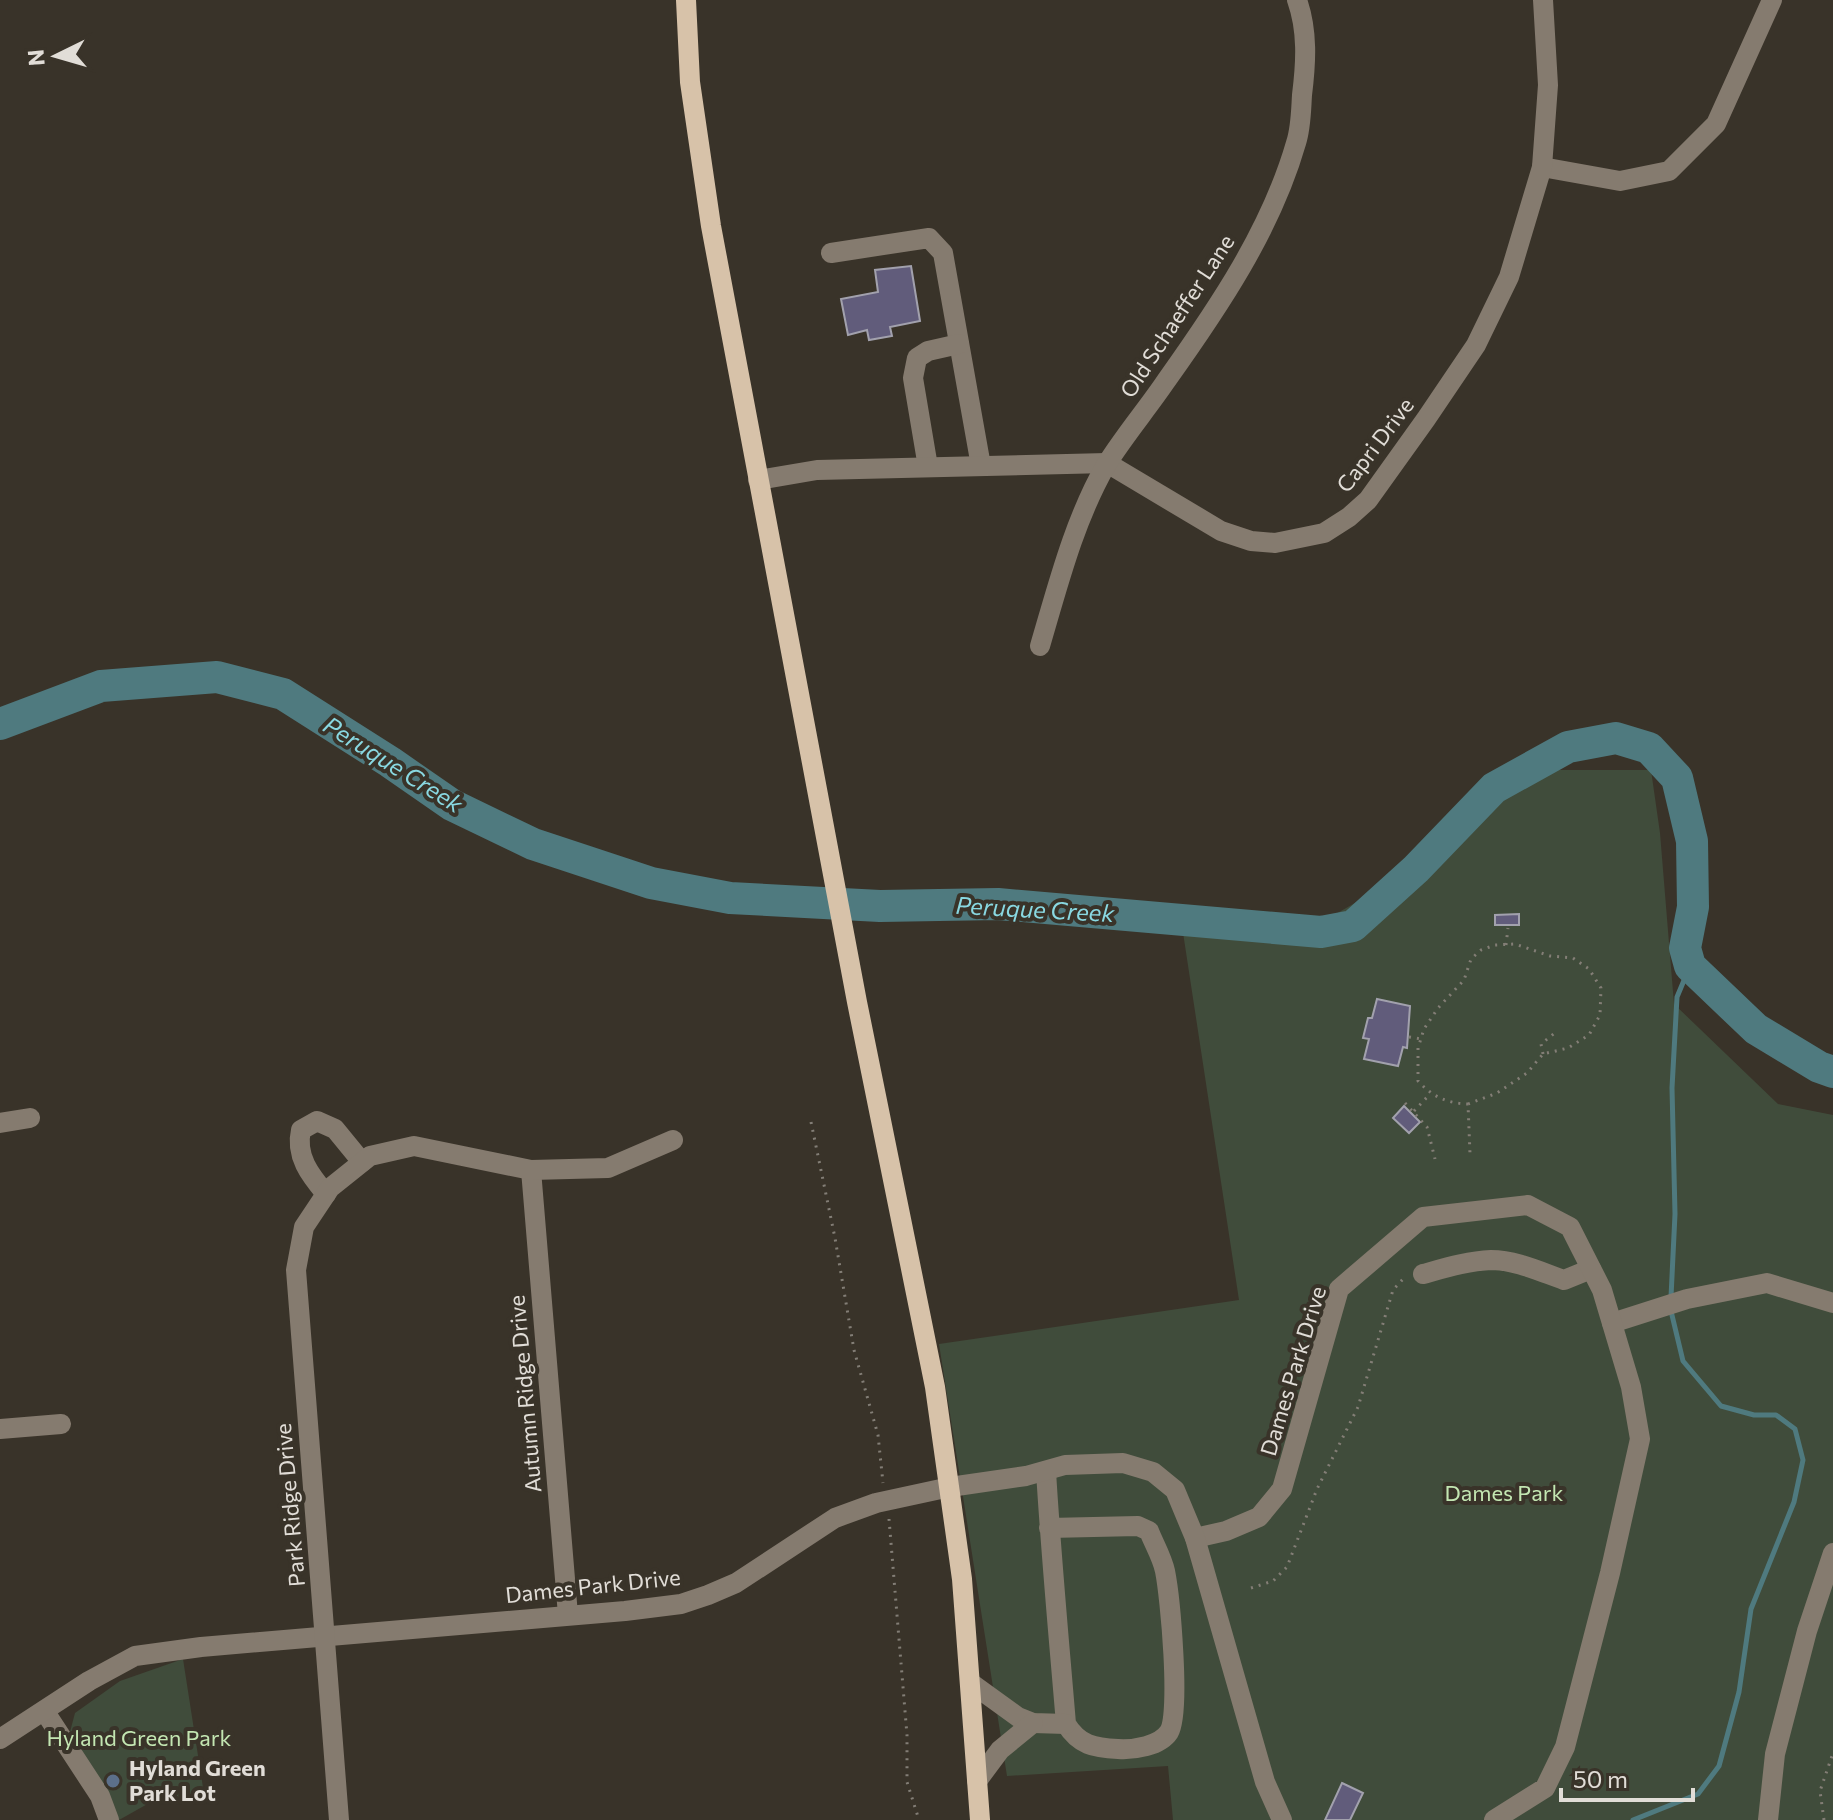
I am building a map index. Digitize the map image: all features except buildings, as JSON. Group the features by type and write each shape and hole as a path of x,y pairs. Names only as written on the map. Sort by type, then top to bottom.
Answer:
{"main road":[{"path":"686,0 690,82 708,212 857,1002 935,1387 962,1579 980,1820"}],"street":[{"name":"Old Schaeffer Lane","path":"1040,646 1073,539 1107,463 1207,322 1237,275 1270,212 1297,142 1305,71 1304,21 1297,0"},
{"name":"Capri Drive","path":"1107,463 1221,531 1251,541 1275,543 1324,533 1368,500 1476,345 1509,277 1542,167 1548,85 1543,0"},
{"path":"1542,167 1620,181 1669,171 1716,124 1772,0"},
{"path":"831,253 929,238 943,253 981,466"},
{"path":"928,467 913,378 917,358 928,351 959,344"},
{"path":"758,480 817,470 1107,463"},
{"path":"0,1123 30,1118"},
{"path":"326,1194 308,1173 300,1151 301,1130 317,1121 335,1129 362,1162"},
{"name":"Park Ridge Drive","path":"339,1820 296,1270 304,1227 326,1194 370,1156 414,1146 531,1170 608,1168 673,1140"},
{"name":"Autumn Ridge Drive","path":"531,1170 568,1615"},
{"name":"Dames Park Drive","path":"1195,1538 1226,1531 1259,1517 1282,1489 1339,1289 1423,1217 1528,1205 1570,1227 1602,1290 1631,1387 1640,1439 1610,1573 1565,1747 1545,1788 1494,1820"},
{"path":"1423,1274 1493,1260 1529,1267 1564,1280 1591,1269"},
{"path":"1612,1323 1687,1299 1767,1283 1833,1303"},
{"path":"0,1429 61,1424"},
{"name":"Dames Park Drive","path":"0,1739 89,1681 135,1656 201,1647 667,1606 708,1595 736,1583 835,1518 885,1501 950,1487 1026,1476 1065,1465 1123,1463 1153,1472 1175,1490 1195,1538 1265,1782 1282,1820"},
{"path":"1046,1471 1049,1528 1066,1724 1080,1742 1091,1747 1122,1749 1162,1740 1170,1731 1175,1716 1167,1587 1165,1569 1149,1531 1138,1526 1049,1528"},
{"path":"1768,1820 1775,1754 1807,1631 1833,1553"},
{"path":"971,1683 1018,1717 1033,1723 1066,1724"},
{"path":"45,1712 100,1796 109,1820"},
{"path":"977,1781 1000,1750 1033,1723"}],"path":[{"path":"1506,945 1508,928"},
{"path":"1515,944 1550,956 1573,958 1589,969 1601,988 1600,1015 1589,1035 1568,1048 1543,1054 1527,1073 1497,1093 1468,1104 1449,1103 1430,1094 1418,1081 1416,1066 1421,1039 1438,1008 1464,980 1471,959 1481,950 1515,944"},
{"path":"1543,1054 1541,1044 1556,1032"},
{"path":"1409,1037 1421,1039"},
{"path":"1414,1111 1430,1094"},
{"path":"1405,1103 1427,1127 1435,1159"},
{"path":"1468,1104 1470,1154"},
{"path":"811,1122 854,1350 878,1435 891,1529 907,1735 907,1782 919,1820"},
{"path":"1251,1588 1273,1581 1287,1567 1317,1489 1358,1407 1393,1290 1404,1277 1423,1274"},
{"path":"1824,1820 1820,1791 1833,1753"}],"green space":[{"name":"Dames Park","path":"1522,770 1651,770 1660,833 1674,1004 1778,1104 1833,1115 1833,1820 1173,1820 1168,1766 1007,1776 939,1344 1239,1300 1182,926 1315,926 1436,856"},
{"name":"Hyland Green Park","path":"183,1659 204,1794 151,1802 119,1820 70,1732 75,1713 120,1681"}],"waterway":[{"name":"Peruque Creek","path":"0,724 101,686 217,677 283,694 452,805 533,844 651,883 730,898 880,906 998,904 1321,932 1353,926 1416,869 1494,788 1568,747 1616,738 1649,748 1677,778 1692,841 1693,907 1685,948 1690,966 1756,1029 1819,1067 1833,1072"},
{"path":"1671,1297 1675,1214 1672,1088 1677,997 1690,966"},
{"path":"1633,1820 1698,1794 1719,1766 1739,1692 1751,1609 1794,1502 1803,1460 1795,1429 1776,1415 1754,1415 1721,1406 1683,1361 1671,1311"}],"place":[{"name":"Hyland Green Park Lot","path":"113,1781"}]}
